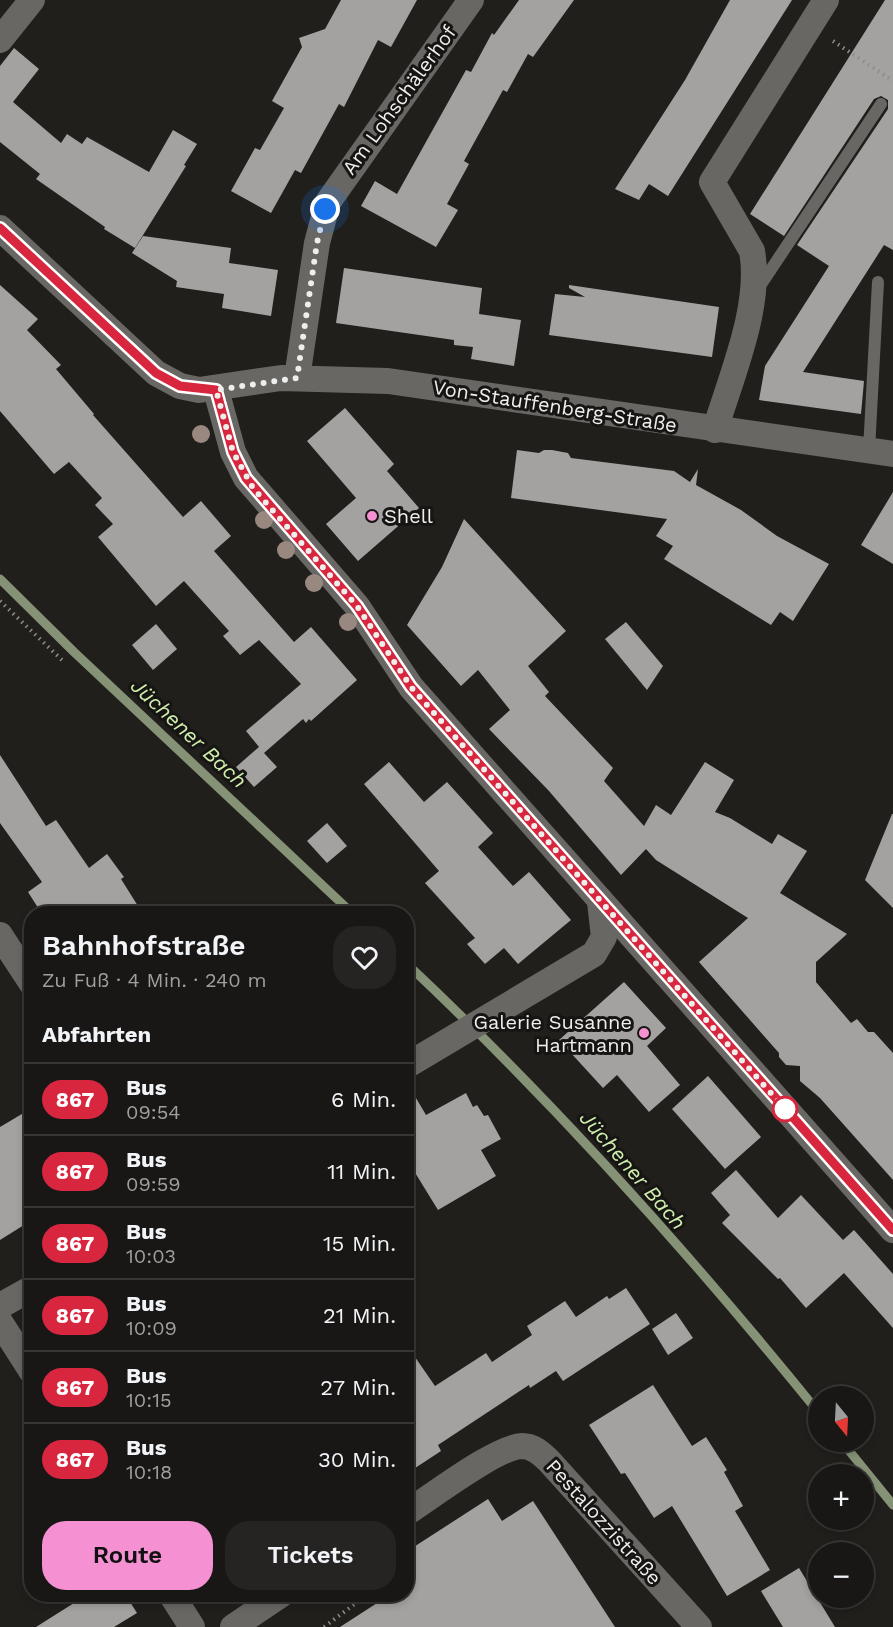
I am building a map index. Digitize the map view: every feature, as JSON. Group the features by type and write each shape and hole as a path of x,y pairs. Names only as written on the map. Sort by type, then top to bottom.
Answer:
{"street":[{"path":"0,40 32,0"},
{"name":"Am Lohschälerhof","path":"297,378 317,243 328,202 471,0"},
{"path":"715,430 741,346 752,297 752,251 712,182 826,0"},
{"name":"Von-Stauffenberg-Straße","path":"0,228 156,373 180,386 216,390 297,378 387,381 715,430 881,452"},
{"path":"216,390 233,452 253,488 357,606 411,687 893,1230"},
{"path":"414,1061 578,966 597,951 604,933 600,902"},
{"path":"0,935 24,972"},
{"path":"0,1306 24,1292"},
{"path":"0,1322 24,1360"},
{"name":"Pestalozzistraße","path":"414,1508 495,1455 518,1446 532,1447 549,1461 699,1627"},
{"path":"176,1602 192,1627"},
{"path":"233,1627 270,1602"}],"lane":[{"path":"752,297 881,104"},
{"path":"878,282 881,452"}],"path":[{"path":"810,25 893,81"},
{"path":"1,604 63,661"},
{"path":"324,1627 357,1602"}],"building":[{"path":"341,0 417,0 391,47 378,40 344,107 339,104 301,173 295,170 271,213 231,191 255,148 260,150 284,108 272,101 302,47 299,38 325,29"},
{"path":"519,0 574,0 533,57 528,54 507,92 503,90 464,161 469,164 447,204 458,210 436,247 361,206 375,181 397,194 466,70 471,72 492,33 494,35"},
{"path":"730,0 792,0 668,196 649,184 639,200 615,189 685,80"},
{"path":"885,0 893,0 893,250 884,245 803,372 864,381 861,414 759,400 765,366 829,266 797,245 888,109 888,100 881,96 874,99 784,236 750,214"},
{"path":"14,48 39,69 13,102 61,143 67,134 82,144 87,137 149,172 173,130 197,144 184,165 186,166 135,248 104,229 105,227 36,179 40,174 0,142 0,66"},
{"path":"143,236 231,248 229,263 278,270 271,316 222,308 224,294 176,287 177,281 132,253"},
{"path":"344,268 482,288 479,314 521,320 514,366 471,359 473,347 454,345 454,340 336,323"},
{"path":"0,285 38,319 27,330 61,365 56,369 93,415 183,517 201,501 231,536 214,551 294,642 311,627 357,680 311,721 309,719 306,723 303,719 264,753 277,767 254,787 236,767 259,747 246,731 301,684 259,640 240,655 223,636 229,631 184,581 156,606 98,537 113,524 95,505 102,498 69,462 54,474 0,411"},
{"path":"569,285 719,307 712,357 549,335 555,294 585,297 569,288"},
{"path":"345,408 394,464 387,471 419,508 358,561 326,524 356,498 307,441"},
{"path":"517,450 539,453 552,450 568,453 571,458 674,471 690,482 698,469 696,485 741,510 777,536 829,564 793,621 780,612 771,625 664,559 673,546 656,536 667,519 511,498"},
{"path":"893,492 893,564 861,545"},
{"path":"464,519 566,631 528,666 549,692 545,696 613,768 604,781 644,826 656,805 671,815 705,762 734,780 715,812 730,818 772,844 778,834 807,851 780,893 847,934 816,962 816,982 851,1023 857,1019 868,1032 874,1032 893,1053 893,1180 820,1098 800,1081 800,1066 786,1065 779,1057 779,1053 699,962 748,918 656,860 646,849 621,875 549,791 489,729 510,710 478,670 461,686 407,625 442,567"},
{"path":"626,622 663,666 647,690 605,639"},
{"path":"156,624 177,649 153,670 132,645"},
{"path":"0,755 46,826 56,820 89,868 107,854 124,877 121,879 138,906 37,906 28,892 42,882 0,823"},
{"path":"389,762 424,802 447,782 493,833 478,847 513,886 529,872 571,920 518,964 504,948 485,964 467,944 475,938 425,883 439,871 364,784"},
{"path":"893,814 893,908 865,880"},
{"path":"327,823 347,846 327,863 307,841"},
{"path":"624,982 666,1028 647,1046 680,1085 649,1112 617,1075 603,1088 559,1040"},
{"path":"708,1076 761,1137 725,1169 672,1109"},
{"path":"466,1093 473,1107 477,1105 484,1116 488,1115 501,1139 481,1150 496,1176 438,1210 414,1171 414,1095 426,1115"},
{"path":"24,1113 24,1225 0,1240 0,1127"},
{"path":"736,1170 778,1218 801,1195 843,1240 854,1230 893,1274 893,1328 844,1273 806,1308 780,1278 778,1279 722,1223 730,1215 711,1193"},
{"path":"626,1288 650,1324 563,1381 556,1371 530,1388 529,1385 438,1445 441,1451 414,1469 414,1356 435,1386 486,1353 492,1362 532,1335 527,1326 565,1301 576,1317 607,1296 609,1299"},
{"path":"676,1313 693,1338 668,1355 652,1329"},
{"path":"653,1385 692,1446 706,1437 727,1470 724,1472 743,1506 735,1511 770,1570 727,1596 672,1506 654,1518 625,1473 621,1474 589,1425"},
{"path":"488,1499 502,1521 533,1501 615,1627 340,1627 379,1602 414,1602 414,1547"},
{"path":"799,1568 808,1583 808,1608 823,1608 835,1627 783,1627 761,1591"},
{"path":"130,1602 137,1613 114,1627 36,1627 74,1603"}],"waterway":[{"name":"Jüchener Bach","path":"0,579 74,652 344,906"},
{"name":"Jüchener Bach","path":"414,971 515,1070 620,1181 808,1399"},
{"name":"Jüchener Bach","path":"850,1452 893,1505"}],"bus line":[{"name":"867","path":"0,228 156,373 189,389 216,390 233,452 246,478 267,505 357,606 411,687 893,1230"}],"place":[{"name":"Shell","path":"372,516"},
{"name":"Galerie Susanne Hartmann","path":"644,1033"}],"route":[{"path":"325,209 317,243 297,378 281,378 216,390 229,440 239,465 253,488 357,606 411,687 785,1109"}]}
